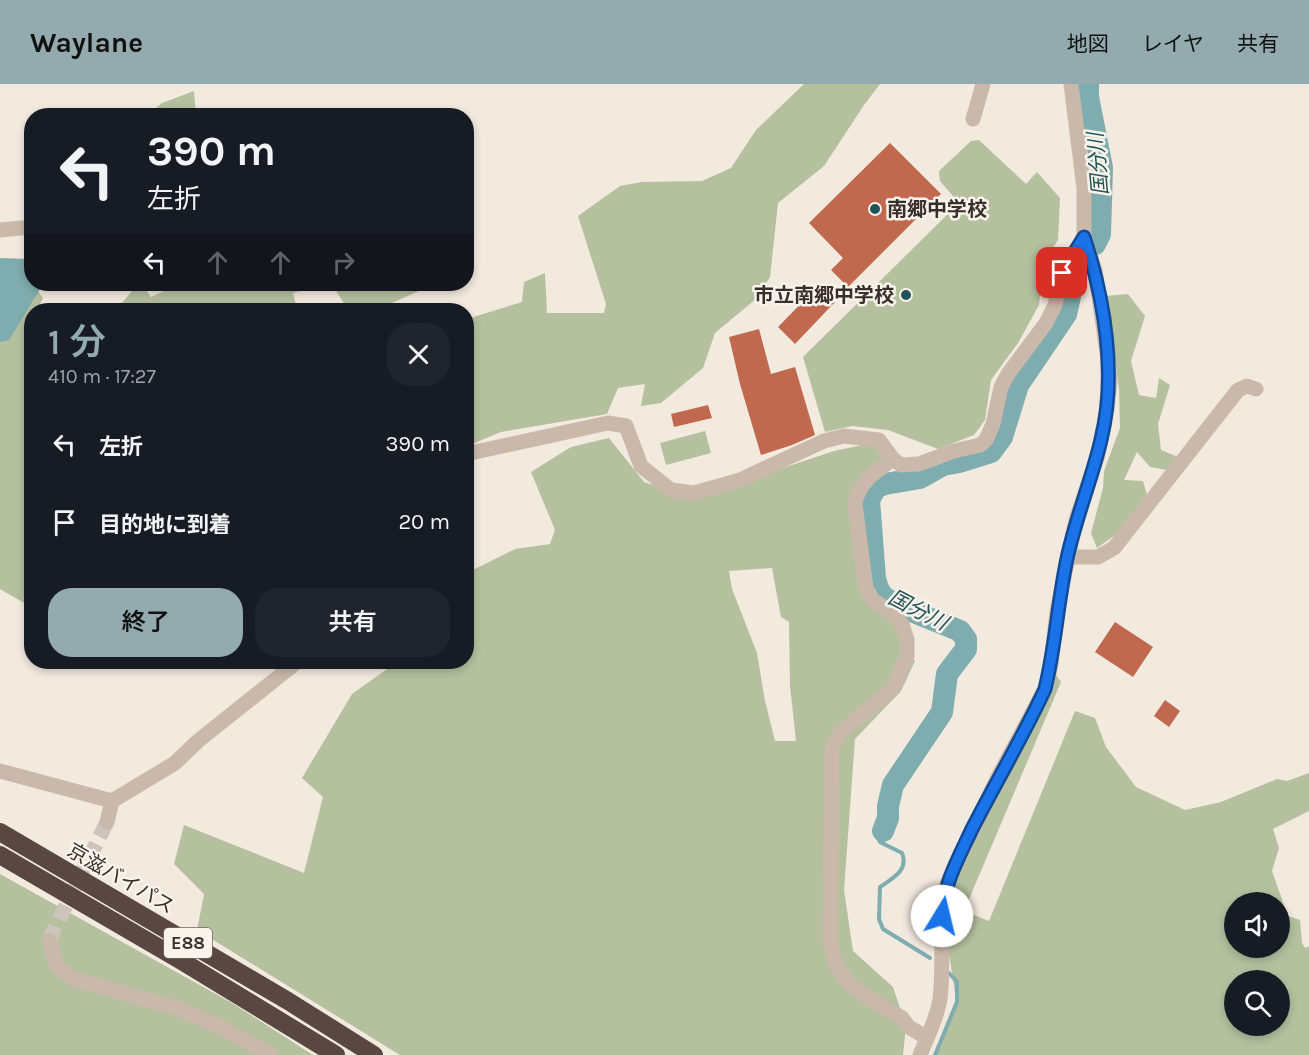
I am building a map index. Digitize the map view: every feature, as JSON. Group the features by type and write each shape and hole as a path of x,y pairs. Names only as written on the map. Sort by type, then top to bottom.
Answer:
{"highway":[{"name":"京滋バイパス","path":"0,832 288,1001 374,1055"},
{"name":"E88","path":"0,855 180,960 336,1055"}],"street":[{"path":"973,119 983,84"},
{"path":"920,1055 936,1016 940,998 942,903 947,884 998,777 1045,689 1051,664 1057,612 1076,520 1102,437 1110,382 1098,287 1084,237 1084,188 1071,84"},
{"path":"0,230 24,228"},
{"path":"474,452 608,423 626,426 641,466 671,490 694,493 740,480 824,441 844,436 879,440 893,459 901,465 919,464 954,451 980,445 986,440 993,424 1001,387 1046,323 1055,305 1062,273 1084,237"},
{"path":"1068,557 1098,557 1114,548 1238,390 1246,386 1256,389"},
{"path":"893,459 865,482 857,492 855,504 866,588 873,600 895,615 902,624 907,640 907,656 893,688 840,733 832,749 830,939 837,968 849,983 862,994 902,1018 909,1027 927,1038"},
{"path":"107,822 112,801 176,762 198,741 288,669"},
{"path":"0,771 112,801"},
{"path":"49,940 57,966 73,979 177,1008 224,1029 271,1055"}],"green space":[{"path":"804,84 880,84 824,166 778,203 770,277 757,298 715,333 703,368 661,403 641,406 645,384 618,388 607,414 501,432 474,443 474,317 522,302 524,282 545,273 547,313 604,313 606,304 578,216 620,186 642,182 702,181 731,168 756,130"},
{"path":"194,91 195,108 156,108 162,103"},
{"path":"979,140 1026,184 1037,172 1060,198 1058,240 1043,263 1039,305 1018,343 991,380 985,420 974,435 938,449 888,430 852,426 825,432 803,357 959,203 940,181 939,171 971,141"},
{"path":"28,291 38,291 43,298 40,303 24,303 24,603 0,589 0,334"},
{"path":"132,291 147,291 151,297 164,291 301,291 293,293 295,303 122,303"},
{"path":"336,291 419,291 392,303 344,303"},
{"path":"1128,294 1145,316 1131,361 1139,395 1156,398 1159,378 1170,385 1158,424 1161,450 1178,457 1167,470 1150,467 1137,452 1124,480 1143,481 1147,495 1115,535 1097,548 1091,533 1103,488 1104,471 1120,428 1119,389 1106,296"},
{"path":"705,431 711,453 666,465 660,443"},
{"path":"609,438 644,482 693,498 834,451 872,443 883,457 882,464 854,492 865,596 892,621 915,661 901,691 855,739 844,890 853,951 893,987 906,1026 903,1055 400,1055 197,930 204,894 174,864 184,825 304,873 323,797 302,778 352,694 387,669 474,669 474,570 515,549 550,544 555,530 531,472 571,447","holes":["772,568 781,617 789,622 790,686 796,741 775,741 757,653 732,589 729,571"]},
{"path":"1056,675 1061,682 964,911 989,921 1075,711 1095,718 1106,747 1136,787 1185,810 1221,802 1277,779 1287,781 1309,773 1309,811 1273,829 1279,848 1272,871 1279,892 1224,892 1224,958 1290,958 1290,917 1300,920 1302,943 1305,948 1309,946 1309,1055 936,1055 956,999 946,934 948,900 979,829"},
{"path":"0,874 232,1003 313,1055 0,1055"}],"water":[{"path":"0,258 24,259 24,291 39,291 31,303 24,303 24,315 9,340 0,342"}],"building":[{"name":"南郷中学校","path":"890,143 941,194 848,287 831,270 843,258 809,223"},
{"path":"818,286 835,302 795,344 778,327"},
{"path":"759,329 771,374 795,367 815,435 761,455 729,337"},
{"path":"708,405 712,418 674,427 671,414"},
{"path":"1115,622 1153,647 1133,677 1095,652"},
{"path":"1165,700 1180,711 1169,727 1154,716"}],"waterway":[{"name":"国分川","path":"1088,84 1088,97 1102,168 1100,234 1095,244"},
{"name":"国分川","path":"883,831 888,818 893,785 942,712 947,674 966,649 966,639 960,631 888,600 881,594 875,578 869,500 876,487 920,478 943,465 991,452 1002,437 1018,385 1066,314 1074,279 1083,258"},
{"name":"国分川","path":"883,831 878,837 880,842 902,853 904,859 899,873 880,887 879,919 883,929 930,958"},
{"name":"国分川","path":"935,1055 957,1002 957,982 949,973"}],"tunnel":[{"path":"49,940 107,822"}],"place":[{"name":"南郷中学校","path":"875,209"},
{"name":"市立南郷中学校","path":"906,295"}],"route":[{"path":"942,916 942,903 947,884 964,846 1045,689 1051,664 1057,612 1076,520 1102,437 1110,382 1095,270 1084,237 1062,273"}]}
